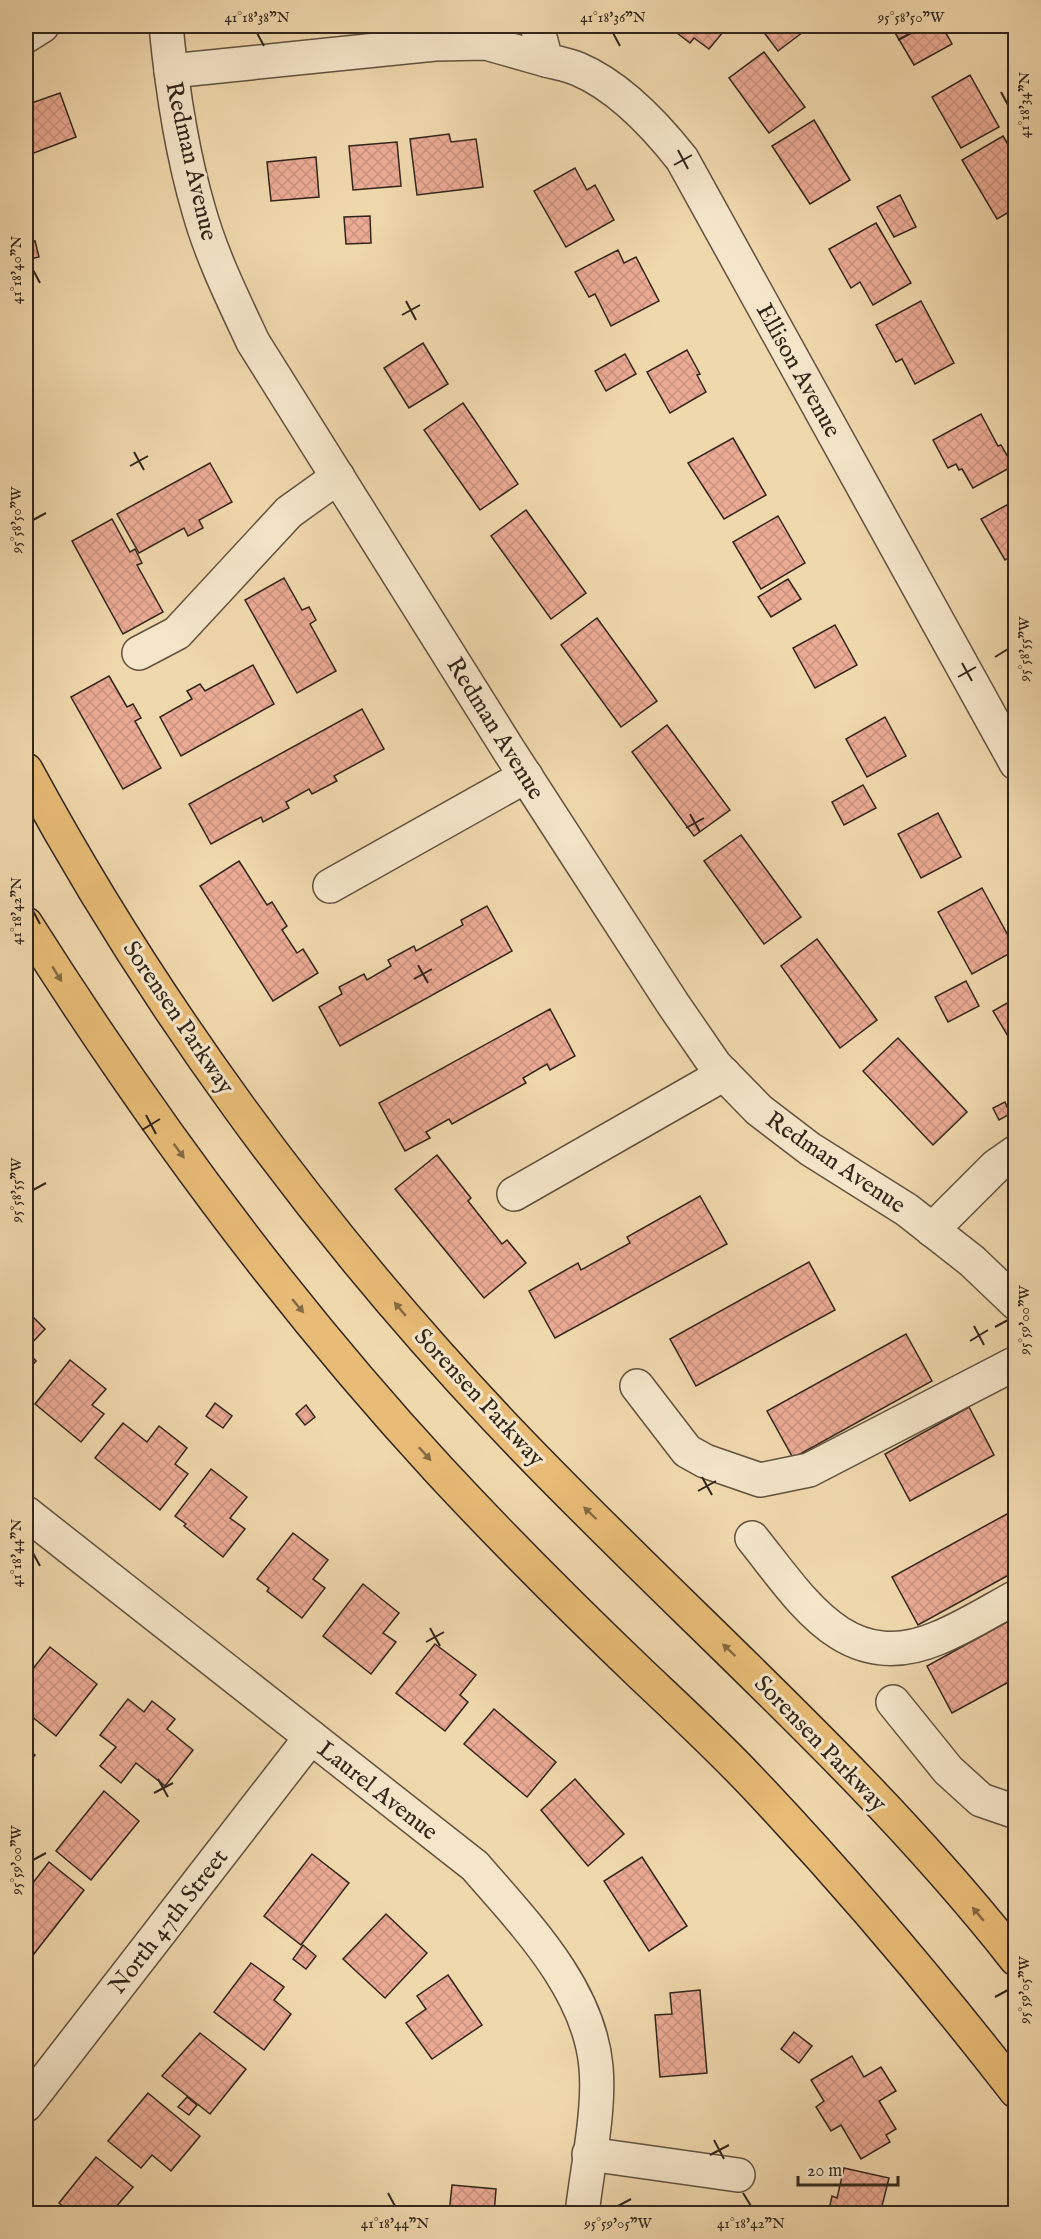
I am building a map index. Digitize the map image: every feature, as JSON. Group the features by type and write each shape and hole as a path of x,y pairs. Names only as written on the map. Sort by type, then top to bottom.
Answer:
{"main road":[{"name":"Sorensen Parkway","path":"26,770 92,886 154,984 222,1083 357,1257 496,1418 832,1750 908,1833 1016,1959"},
{"path":"26,924 87,1020 199,1178 278,1282 363,1384 523,1558 749,1779 941,1994 1016,2091"}],"street":[{"path":"26,36 42,26"},
{"name":"Redman Avenue","path":"166,26 179,127 199,211 222,277 253,342 526,776 673,1004 724,1074 759,1110 810,1149 906,1210 972,1261 1016,1303"},
{"path":"537,26 546,60"},
{"name":"Ellison Avenue","path":"171,71 435,44 486,43 578,69 621,97 656,126 682,159 1016,763"},
{"path":"139,653 177,633 289,512 338,477"},
{"path":"330,886 526,776"},
{"path":"514,1194 724,1074"},
{"path":"932,1230 996,1166 1016,1152"},
{"path":"637,1386 687,1451 705,1461 760,1480 808,1470 1016,1363"},
{"name":"Laurel Avenue","path":"26,1513 475,1866 516,1914 557,1970 579,2005 591,2038 596,2067 596,2091 582,2214"},
{"path":"752,1538 830,1629 859,1645 887,1650 938,1639 1016,1597"},
{"path":"893,1702 957,1777 981,1800 1016,1812"},
{"name":"North 47th Street","path":"26,2105 311,1737"},
{"path":"589,2154 738,2175"}],"building":[{"path":"668,26 728,26 709,49 694,38 690,43"},
{"path":"769,26 804,26 807,29 778,51 762,30"},
{"path":"891,26 942,26 952,44 914,65"},
{"path":"764,52 805,107 769,133 729,78"},
{"path":"970,75 999,127 961,148 932,97"},
{"path":"60,93 76,137 26,156 26,105"},
{"path":"814,120 850,180 810,204 772,146"},
{"path":"449,134 451,142 476,139 483,187 417,195 410,139"},
{"path":"1003,136 1016,158 1016,208 997,219 962,160"},
{"path":"397,142 401,186 353,190 349,146"},
{"path":"316,157 319,197 271,201 267,162"},
{"path":"575,168 587,190 595,185 614,220 566,247 534,191"},
{"path":"900,195 916,227 894,237 877,207"},
{"path":"370,216 371,243 346,244 344,217"},
{"path":"876,223 911,283 873,305 860,282 851,288 829,249"},
{"path":"35,241 39,257 26,260 26,243"},
{"path":"618,250 624,263 636,257 659,301 611,326 595,294 589,297 575,272"},
{"path":"921,301 954,363 915,384 902,359 896,362 876,325"},
{"path":"423,343 448,384 409,408 384,368"},
{"path":"687,350 700,374 697,375 706,392 670,413 647,372"},
{"path":"625,354 636,374 606,391 595,371"},
{"path":"463,403 518,484 480,510 424,430"},
{"path":"981,414 998,446 1001,445 1013,466 973,488 962,469 959,470 956,464 948,468 933,440"},
{"path":"733,438 766,495 724,519 688,463"},
{"path":"210,463 232,502 199,520 203,528 188,536 184,528 139,553 117,514"},
{"path":"1016,500 1016,570 1008,558 1005,560 981,519"},
{"path":"526,510 586,593 551,619 491,536"},
{"path":"778,516 805,563 761,589 733,542"},
{"path":"112,519 130,552 135,549 142,563 137,565 163,612 123,634 72,541"},
{"path":"284,578 302,610 309,607 316,620 310,624 336,671 297,693 245,600"},
{"path":"788,579 801,599 771,617 758,597"},
{"path":"597,618 657,701 621,727 561,645"},
{"path":"835,625 857,665 815,688 793,648"},
{"path":"253,665 274,704 181,756 160,717 192,699 187,691 200,684 205,691"},
{"path":"109,676 127,707 133,704 141,718 135,721 161,768 123,789 71,697"},
{"path":"362,709 384,749 334,776 337,781 312,794 309,789 286,802 289,808 263,822 261,817 211,844 189,804"},
{"path":"885,717 906,756 867,777 846,739"},
{"path":"667,725 730,810 694,836 632,752"},
{"path":"863,785 876,808 844,825 832,802"},
{"path":"938,813 961,857 921,878 898,834"},
{"path":"741,835 801,917 764,944 704,861"},
{"path":"239,861 267,905 272,902 287,926 282,930 297,953 303,949 318,973 273,1001 200,886"},
{"path":"982,888 1016,950 972,974 938,912"},
{"path":"487,906 512,951 340,1046 319,1007 342,994 339,987 364,974 367,980 391,966 388,960 414,946 416,951 463,925 461,920"},
{"path":"817,939 877,1020 840,1048 781,966"},
{"path":"966,981 979,1006 948,1022 935,997"},
{"path":"1016,998 1016,1048 1015,1048 993,1011"},
{"path":"550,1009 575,1056 550,1070 547,1064 523,1078 526,1083 452,1124 449,1119 426,1132 430,1138 405,1151 379,1103"},
{"path":"898,1038 967,1112 933,1145 863,1071"},
{"path":"1005,1102 1010,1114 999,1120 993,1108"},
{"path":"437,1155 471,1198 468,1201 502,1244 507,1240 526,1263 484,1298 395,1189"},
{"path":"700,1196 727,1244 555,1338 529,1291 578,1263 581,1270 630,1243 627,1237"},
{"path":"809,1262 835,1310 696,1386 670,1339"},
{"path":"26,1310 45,1329 26,1349"},
{"path":"906,1334 932,1381 793,1458 767,1411"},
{"path":"26,1350 36,1361 26,1372"},
{"path":"70,1360 106,1389 92,1405 104,1414 81,1442 35,1404"},
{"path":"215,1403 232,1416 223,1428 206,1416"},
{"path":"306,1405 315,1417 305,1425 296,1414"},
{"path":"969,1407 994,1455 910,1501 885,1454"},
{"path":"123,1423 147,1442 159,1426 187,1448 175,1464 188,1474 160,1510 95,1458"},
{"path":"211,1469 247,1497 230,1518 245,1529 223,1557 175,1516"},
{"path":"1016,1509 1016,1571 918,1625 892,1577"},
{"path":"293,1533 328,1560 313,1579 325,1588 302,1618 267,1591 269,1588 257,1579"},
{"path":"363,1584 399,1613 383,1633 396,1642 371,1674 323,1636"},
{"path":"1016,1617 1016,1678 952,1713 927,1666"},
{"path":"435,1644 476,1675 460,1695 468,1702 445,1731 396,1693"},
{"path":"50,1647 97,1684 56,1736 26,1712 26,1673 28,1675"},
{"path":"128,1699 144,1712 152,1701 175,1719 167,1729 193,1750 165,1786 136,1763 121,1783 100,1766 116,1747 100,1735"},
{"path":"494,1709 556,1762 527,1797 464,1744"},
{"path":"26,1749 35,1755 26,1768"},
{"path":"575,1779 624,1834 588,1866 541,1810"},
{"path":"104,1791 139,1821 91,1880 56,1851"},
{"path":"312,1854 349,1883 301,1945 264,1916"},
{"path":"642,1857 687,1926 649,1951 604,1881"},
{"path":"49,1862 84,1890 33,1955 26,1948 26,1885 29,1888"},
{"path":"386,1914 427,1953 385,1998 343,1959"},
{"path":"303,1945 316,1956 306,1969 293,1959"},
{"path":"251,1963 284,1987 274,2000 291,2014 264,2050 214,2012"},
{"path":"448,1975 482,2025 432,2059 406,2023 426,2009 417,1996"},
{"path":"700,1990 707,2073 660,2077 655,2015 672,2014 670,1993"},
{"path":"794,2032 812,2046 799,2063 781,2049"},
{"path":"200,2033 246,2069 210,2114 162,2076"},
{"path":"852,2056 864,2077 881,2067 896,2091 879,2101 896,2129 886,2135 890,2142 861,2159 841,2125 831,2131 816,2107 824,2101 811,2080"},
{"path":"148,2093 200,2136 171,2171 152,2155 141,2168 108,2141"},
{"path":"187,2097 197,2105 189,2115 178,2107"},
{"path":"96,2157 133,2187 115,2208 123,2214 72,2214 59,2203"},
{"path":"844,2168 889,2178 880,2214 828,2214 832,2196 837,2198"},
{"path":"452,2185 496,2189 494,2214 449,2214"}]}
